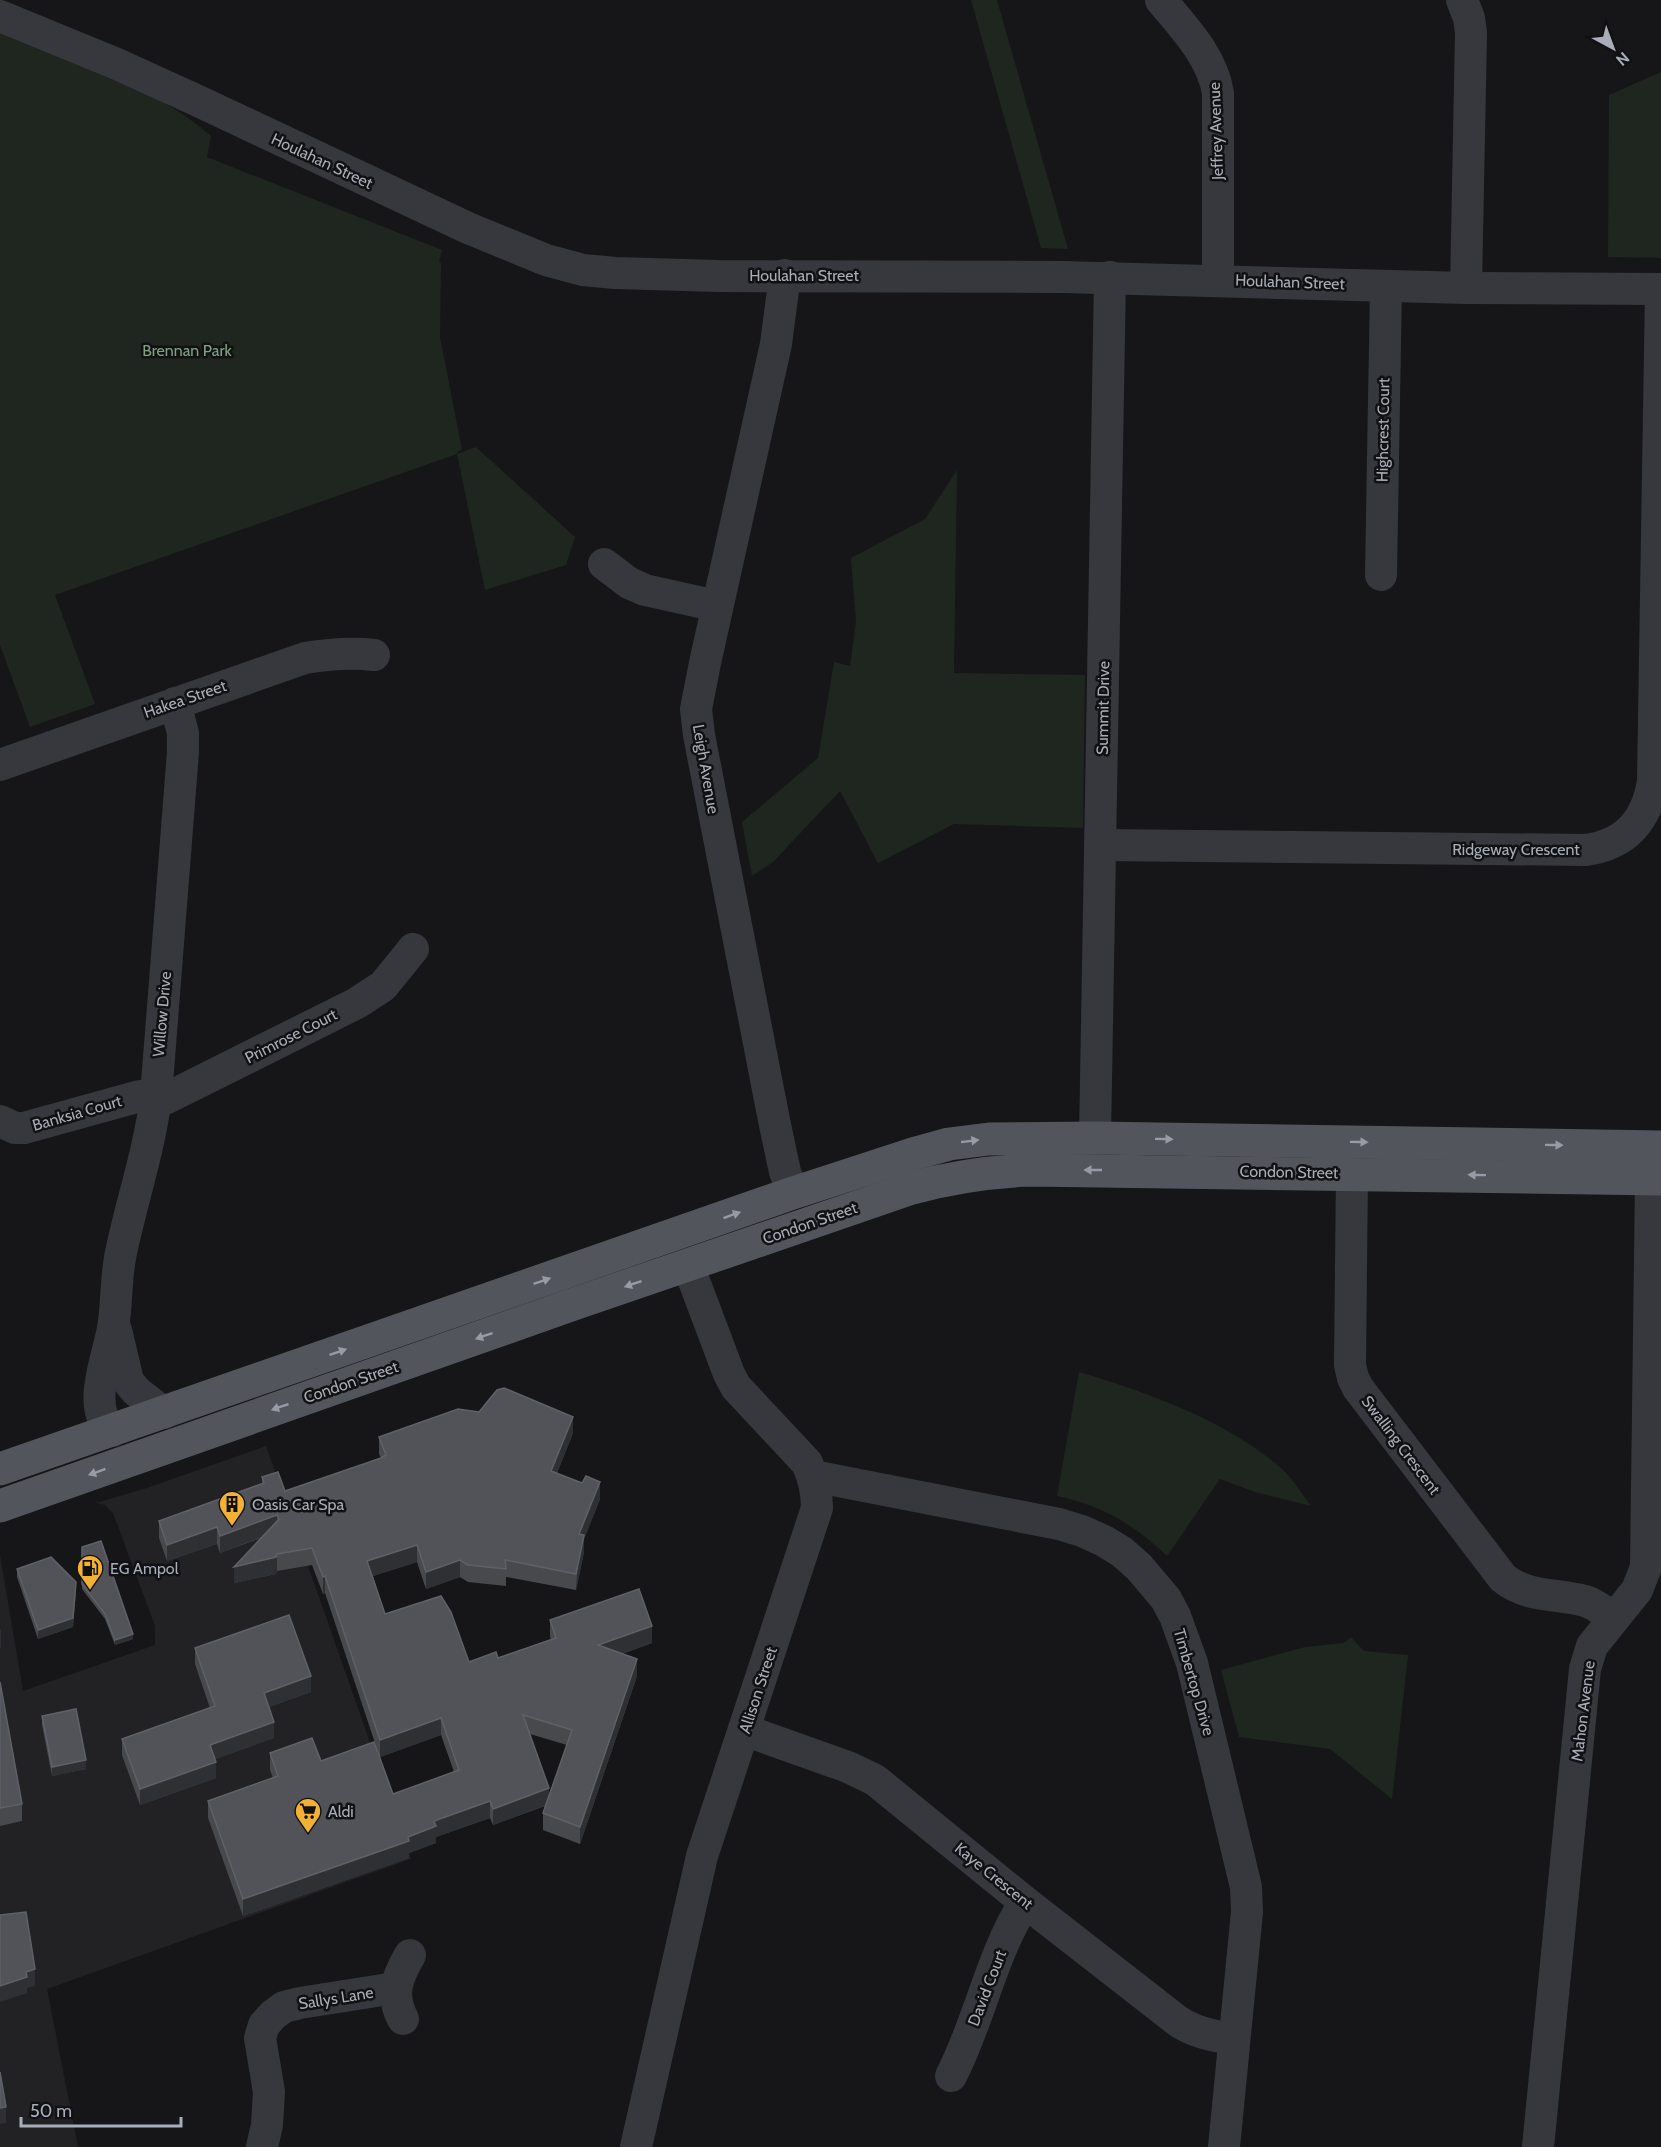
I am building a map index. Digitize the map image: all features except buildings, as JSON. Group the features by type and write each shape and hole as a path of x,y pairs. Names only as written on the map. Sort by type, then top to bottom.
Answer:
{"main road":[{"name":"Condon Street","path":"0,1469 793,1193 949,1144 989,1139 1095,1138 1655,1147"},
{"name":"Mahon Avenue","path":"1655,1147 1656,1179"},
{"name":"Condon Street","path":"0,1506 688,1264 912,1188 950,1178 988,1172 1040,1170 1656,1179"},
{"path":"677,1234 688,1264"},
{"path":"112,1431 132,1441 171,1430 217,1429"}],"street":[{"name":"Jeffrey Avenue","path":"1161,0 1200,49 1216,78 1218,93 1218,280"},
{"path":"1462,0 1469,18 1471,33 1466,288"},
{"name":"Houlahan Street","path":"0,16 117,64 449,219 546,260 583,270 718,276 1110,278 1466,288 1661,289"},
{"name":"Leigh Avenue","path":"785,275 776,344 696,709 780,1152 793,1193"},
{"name":"Summit Drive","path":"1095,1138 1110,278"},
{"name":"Highcrest Court","path":"1381,575 1386,286"},
{"name":"Ridgeway Crescent","path":"1101,845 1585,850 1610,844 1635,825 1643,816 1650,800 1653,780 1661,289"},
{"path":"604,564 629,582 645,590 717,606"},
{"name":"Hakea Street","path":"0,765 305,658 353,653 374,655"},
{"name":"Willow Drive","path":"112,1431 105,1425 100,1404 103,1365 114,1323 120,1257 146,1152 155,1099 183,752 183,733 175,703"},
{"name":"Primrose Court","path":"155,1099 167,1098 364,999 388,981 413,949"},
{"name":"Banksia Court","path":"0,1120 15,1128 24,1128 140,1096 155,1099"},
{"name":"Swalling Crescent","path":"1352,1173 1350,1365 1358,1388 1503,1578 1514,1587 1525,1591 1587,1602 1614,1618"},
{"name":"Mahon Avenue","path":"1538,2147 1585,1669 1592,1646 1637,1590 1646,1566 1656,1179"},
{"name":"Allison Street","path":"636,2147 702,1856 817,1508 817,1493 813,1476 798,1451 736,1386 723,1361 688,1264"},
{"name":"Willow Drive","path":"114,1323 128,1381 136,1391 164,1413"},
{"name":"Timbertop Drive","path":"813,1476 1029,1517 1082,1531 1122,1552 1139,1567 1166,1599 1175,1616 1192,1663 1244,1874 1247,1912 1224,2147"},
{"name":"Kaye Crescent","path":"744,1730 848,1767 875,1780 1025,1902 1179,2022 1191,2030 1234,2039"},
{"name":"David Court","path":"951,2076 1010,1929 1025,1902"},
{"name":"Sallys Lane","path":"404,2019 398,2009 395,1988 399,1974 410,1954"},
{"name":"Sallys Lane","path":"262,2147 269,2108 269,2092 261,2038 264,2025 284,2007 395,1988"}],"shaded area":[{"path":"266,1446 411,1859 47,1989 78,2147 0,2147 0,1555 23,1691 155,1645 155,1626 116,1521 112,1512 105,1505 96,1503 147,1488"}],"green space":[{"path":"971,0 997,0 1068,249 1041,248"},
{"name":"Brennan Park","path":"0,31 110,76 164,103 211,136 207,157 442,250 439,262 441,263 440,337 462,450 457,454 55,595 95,704 30,727 0,645"},
{"path":"1661,72 1661,258 1608,257 1609,95"},
{"path":"476,447 575,537 566,565 485,590 457,454"},
{"path":"957,470 954,673 1085,675 1083,828 954,824 878,863 840,791 773,862 752,876 742,822 818,758 834,662 850,666 856,621 851,558 925,519"},
{"path":"1079,1372 1159,1399 1212,1422 1237,1436 1282,1469 1311,1506 1255,1492 1220,1479 1167,1556 1130,1526 1116,1518 1088,1505 1057,1496"},
{"path":"1351,1637 1364,1651 1408,1655 1392,1799 1330,1749 1239,1737 1221,1670 1305,1647 1344,1643"}],"place":[{"name":"Oasis Car Spa","path":"232,1527"},
{"name":"EG Ampol","path":"90,1591"},
{"name":"Aldi","path":"308,1834"}]}
